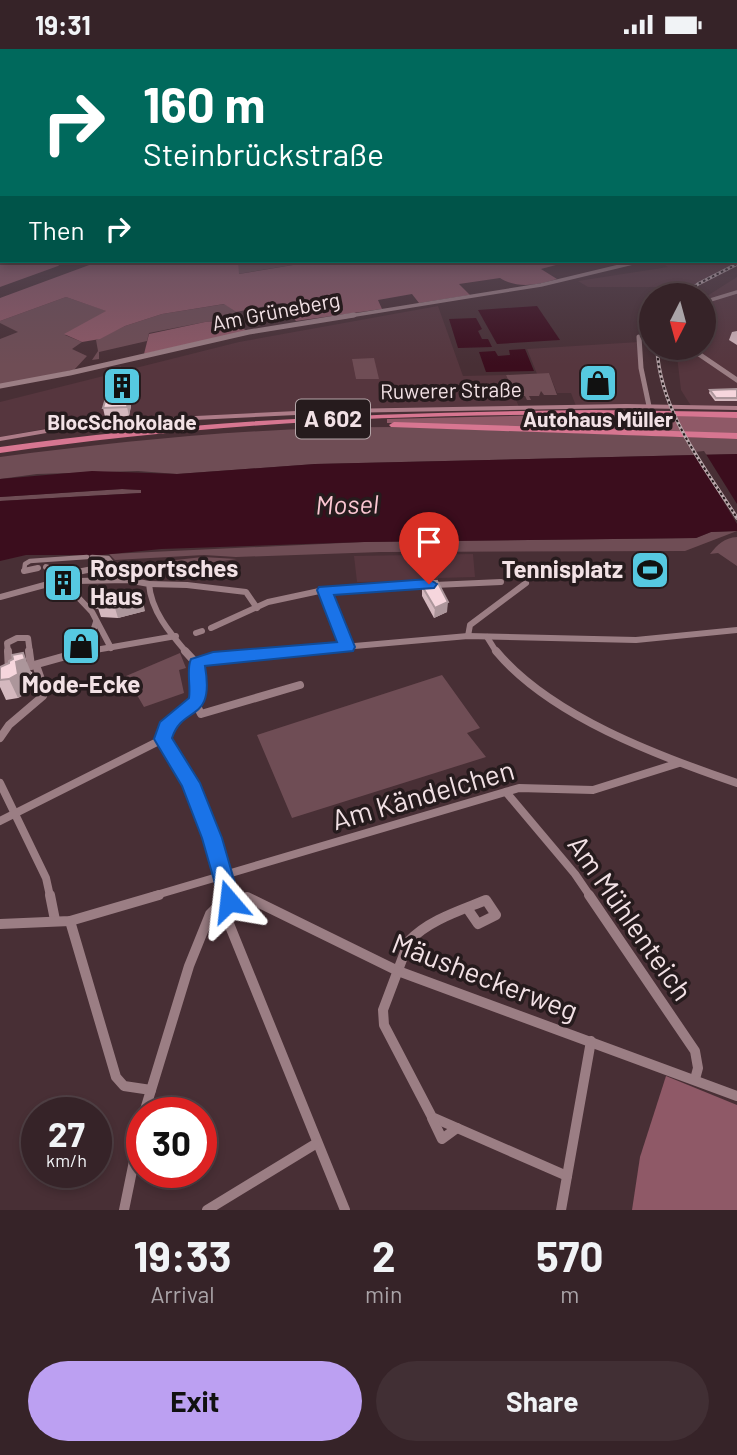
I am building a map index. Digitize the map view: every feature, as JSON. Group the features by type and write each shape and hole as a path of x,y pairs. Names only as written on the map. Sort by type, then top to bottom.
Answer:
{"highway":[{"name":"A 602","path":"0,452 150,432 327,419 584,412 737,415"},
{"name":"A 602","path":"0,452 142,437 310,426 464,426 737,436"}],"main road":[{"name":"Ruwerer Straße","path":"0,439 97,423 366,410 649,406 737,408"}],"street":[{"name":"Am Grüneberg","path":"0,386 70,373 249,332 541,285 633,263"},
{"path":"716,298 737,292"},
{"path":"641,361 649,406"},
{"path":"709,361 737,380"},
{"path":"0,597 71,577 108,566 112,563 108,558 90,557 30,561 24,571 42,567 71,577 246,592 257,608"},
{"path":"71,577 73,592 92,613 111,648"},
{"path":"211,628 268,601 324,590 501,582"},
{"path":"468,636 470,625 526,583"},
{"path":"0,821 163,739 167,727 193,707 199,694 197,663 162,619 148,591 149,584"},
{"path":"324,590 347,647"},
{"path":"87,650 96,622"},
{"path":"197,663 213,658 468,636 636,640 737,630"},
{"path":"0,738 9,725 43,696 44,688 33,666 29,638 17,638 7,643 4,672 33,666 87,650 176,636"},
{"path":"487,637 510,667 560,704 590,722 679,762 737,783"},
{"path":"193,707 198,708 201,714 300,685"},
{"path":"163,739 191,783 212,838 222,876 225,903 345,1210"},
{"name":"Am Kändelchen","path":"70,921 519,788 593,790 675,767 679,762"},
{"path":"0,783 46,878 55,920"},
{"name":"Am Mühlenteich","path":"506,792 575,874 695,1051 698,1068 695,1079"},
{"name":"Mäusheckerweg","path":"225,903 247,897 398,971 737,1096"},
{"path":"148,1097 189,966 211,914 225,903"},
{"path":"467,908 414,933 382,1018 442,1139 457,1128 567,1176"},
{"path":"0,924 70,921 116,1077 124,1086 150,1090"},
{"path":"561,1210 591,1041"},
{"path":"211,1209 317,1143"},
{"path":"124,1210 128,1188"}],"shaded area":[{"path":"0,263 62,263 58,266 0,287"},
{"path":"95,263 238,263 239,274 305,263 564,263 541,269 557,279 542,283 520,285 500,278 459,284 470,295 419,303 412,294 378,300 382,309 296,321 281,303 236,312 224,304 162,314 125,326 100,339 82,342 64,334 106,311 66,297 0,321 0,298"},
{"path":"238,263 305,263 238,274"},
{"path":"662,263 737,263 697,283 639,283 639,287 588,287 578,281 668,267"},
{"path":"737,277 737,410 693,409 681,390 678,361 716,361 716,290"},
{"path":"66,297 107,311 65,335 82,342 72,349 87,356 74,370 0,385 0,339 18,332 0,321"},
{"path":"225,304 236,312 233,314 240,324 229,320 205,322 149,333 147,341 99,352 99,359 92,360 98,351 96,340 125,326 162,314"},
{"path":"438,306 463,376 506,375 519,407 362,408 150,418 65,425 0,437 0,402 239,342"},
{"path":"229,320 247,331 144,354 149,334 205,322"},
{"name":"Autohaus Müller","path":"639,342 639,361 641,361 646,404 576,406 571,393 557,393 549,373 537,374 527,349"},
{"path":"374,358 379,379 356,379 352,359"},
{"path":"549,373 557,395 544,395 541,391 539,396 529,396 531,400 527,400 525,396 515,396 506,375"},
{"path":"626,413 630,430 387,423 387,419"},
{"path":"651,414 737,417 737,434 655,431"},
{"path":"411,427 737,439 737,454 316,464 177,474 138,471 37,474 0,479 0,457 154,439 256,431"},
{"path":"141,490 141,493 0,501 0,497"},
{"path":"737,531 685,551 381,552 236,557 204,555 115,560 109,554 364,542 696,538 711,532"},
{"path":"737,537 737,566 718,553 710,554 722,542"},
{"path":"473,554 475,577 438,578 438,581 357,582 354,556"},
{"path":"203,557 237,559 164,569 152,564 129,565"},
{"path":"180,653 186,668 179,670 184,693 144,707 126,676"},
{"path":"442,675 480,728 467,733 486,757 292,818 257,735"},
{"path":"666,1076 737,1105 737,1210 632,1210 640,1157"}],"water":[{"path":"537,306 560,340 497,344 478,310"},
{"path":"476,318 482,329 478,331 482,339 488,339 492,347 458,348 449,319"},
{"path":"525,349 534,371 486,372 479,352 495,351 498,356 510,355 509,350"},
{"name":"Mosel","path":"737,454 737,531 711,532 696,538 364,542 161,549 102,555 26,555 0,561 0,501 141,493 141,490 0,497 0,479 92,471 177,474 315,464"}],"pier":[{"path":"704,451 737,504 737,524 694,452"}],"building":[{"path":"120,368 138,385 131,387 130,392 106,373"},
{"path":"737,389 737,398 716,398 710,390"},
{"path":"129,396 127,407 103,408 106,398"},
{"path":"426,581 437,581 448,602 435,608 422,586"},
{"path":"140,591 143,601 115,608 98,608 112,597"},
{"path":"23,653 25,659 16,662 18,674 0,680 0,667 13,659 12,655"}],"railway":[{"path":"700,283 737,264"},
{"path":"659,361 666,394 675,416 698,458 737,518"}],"place":[{"name":"Autohaus Müller","path":"598,383"},
{"name":"BlocSchokolade","path":"122,386"},
{"name":"Tennisplatz","path":"650,570"},
{"name":"Rosportsches Haus","path":"63,583"},
{"name":"Mode-Ecke","path":"81,646"}],"route":[{"path":"229,901 212,838 191,783 163,739 167,727 197,701 200,683 197,663 213,658 347,647 324,590 429,584"}]}
